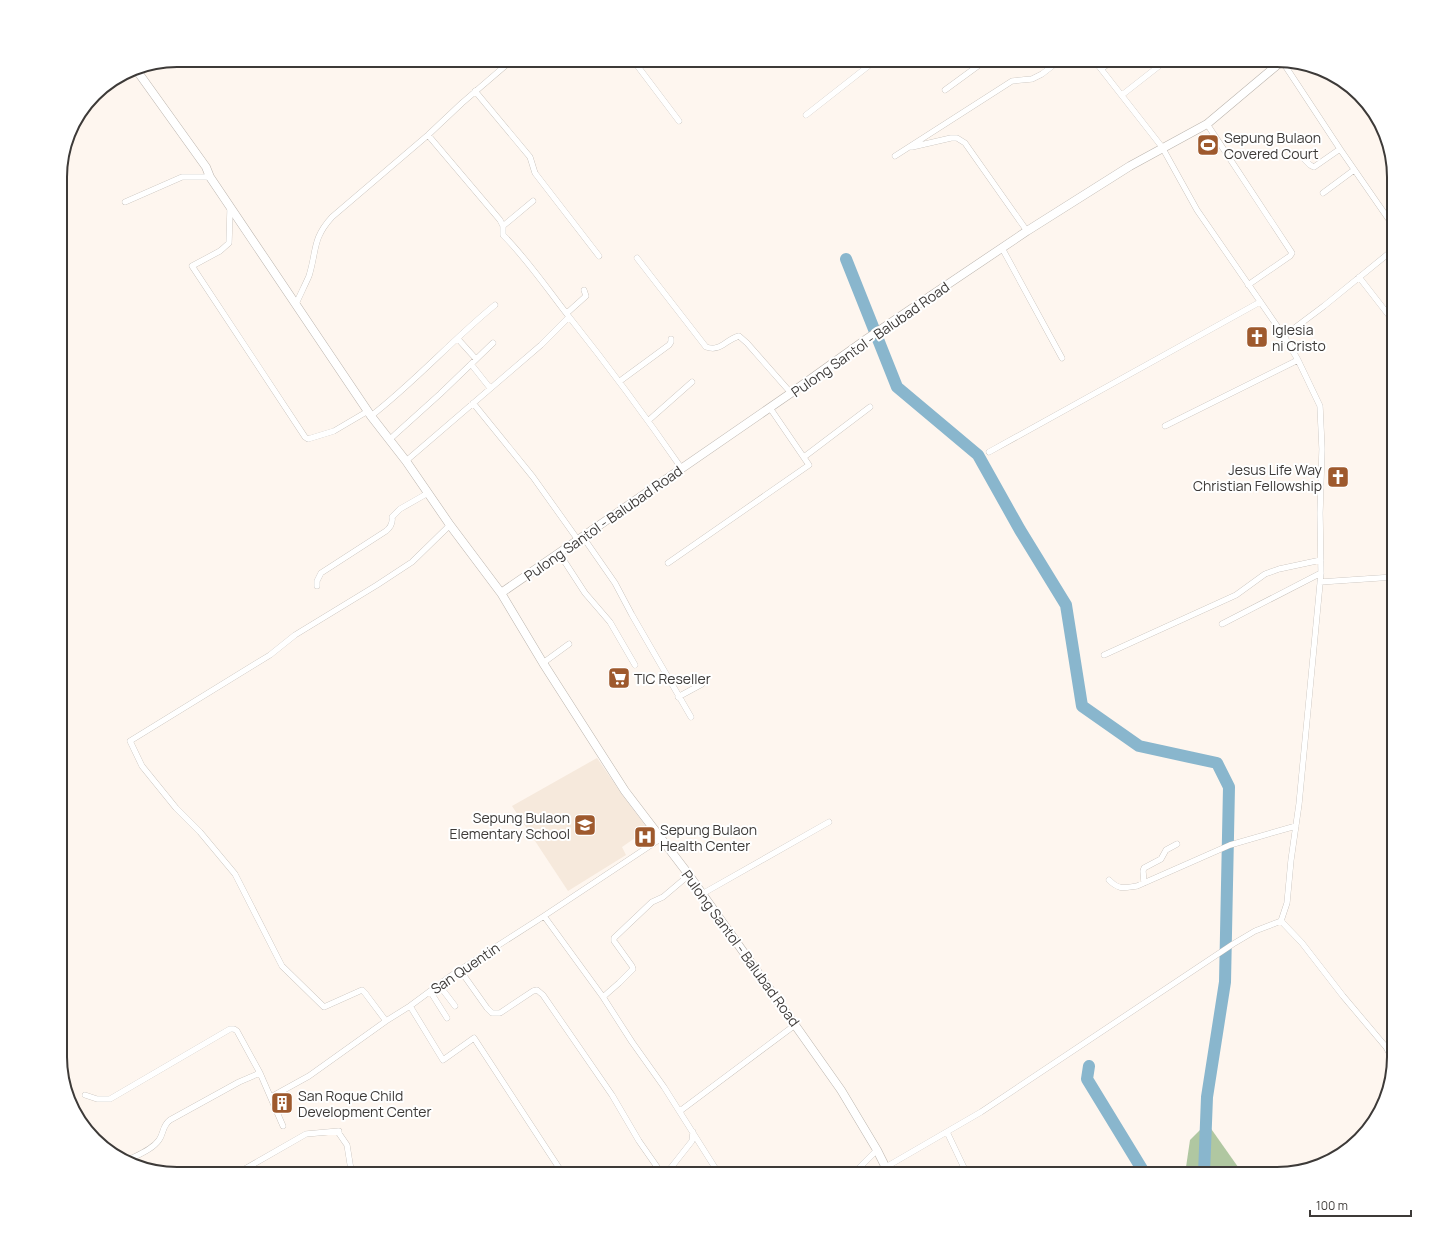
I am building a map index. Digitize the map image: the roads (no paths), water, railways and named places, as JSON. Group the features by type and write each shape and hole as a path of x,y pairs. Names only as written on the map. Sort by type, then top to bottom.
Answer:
{"street":[{"path":"296,304 309,276 316,242 323,227 332,217 428,135 475,91 504,67"},
{"path":"638,67 679,121"},
{"path":"806,115 867,67"},
{"path":"945,90 976,67"},
{"path":"895,156 1012,81 1032,79 1051,67"},
{"path":"1104,67 1101,69 1162,147 1196,210 1284,336 1298,360 1320,406 1322,449 1320,513 1321,573 1296,826 1287,903 1281,921"},
{"path":"1122,95 1158,67"},
{"path":"1286,67 1340,150 1387,217"},
{"name":"Pulong Santol - Balubad Road","path":"886,1167 841,1090 689,875 660,839 627,793 543,662 502,593 770,408 868,338 1027,231 1130,166 1162,147 1207,124 1275,68"},
{"path":"139,74 206,167 210,177 230,208 369,414 406,461 450,525 502,593"},
{"path":"475,91 530,158 535,173 599,256"},
{"path":"1207,124 1292,253 1290,256 1248,285"},
{"path":"428,135 503,226 503,235 528,264 620,381 682,468"},
{"path":"907,148 951,138 958,138 965,143 1027,231"},
{"path":"1302,157 1314,167 1340,150"},
{"path":"1323,193 1354,170"},
{"path":"125,202 182,177 210,177"},
{"path":"503,226 534,201"},
{"path":"230,208 230,243 220,251 192,266 305,437 308,439 334,431 369,414 388,402 458,339 467,328 495,305"},
{"path":"1002,248 1062,358"},
{"path":"1284,336 1324,306 1387,255"},
{"path":"637,258 706,348 719,348 731,338 739,336 791,393"},
{"path":"1359,277 1387,313"},
{"path":"406,461 541,345 584,299 586,296 584,290"},
{"path":"989,452 1260,302"},
{"path":"458,339 476,359"},
{"path":"620,381 669,345 671,340"},
{"path":"389,440 493,343"},
{"path":"1165,426 1298,360"},
{"path":"471,364 490,388"},
{"path":"649,420 692,382"},
{"path":"473,403 533,477 615,583 678,697 691,717"},
{"path":"804,457 870,406"},
{"path":"668,563 809,465 770,408"},
{"path":"317,586 317,581 321,573 386,531 390,528 393,522 392,517 400,509 428,493"},
{"path":"386,1021 362,990 324,1007 282,966 235,874 200,832 176,808 142,766 130,741 270,655 295,635 378,586 412,562 450,525"},
{"path":"559,553 585,593 610,622 635,665"},
{"path":"1104,655 1236,595 1264,574 1279,569 1321,560"},
{"path":"1222,624 1321,573"},
{"path":"1320,582 1387,577"},
{"path":"543,662 569,644"},
{"path":"678,697 702,684"},
{"path":"702,894 829,822"},
{"path":"1109,880 1115,886 1122,888 1137,886 1228,845 1296,826"},
{"name":"San Quentin","path":"271,1097 309,1076 386,1021 410,1006 439,984 660,839"},
{"path":"1144,883 1144,868 1161,859 1166,850 1177,844"},
{"path":"603,997 633,969 614,941 614,938 652,902 663,897 689,875"},
{"path":"544,916 603,997 680,1111 715,1167"},
{"path":"892,1167 981,1112 1233,944 1255,931 1281,921"},
{"path":"1281,921 1302,943 1343,996 1387,1049"},
{"path":"460,970 492,1013 500,1012 533,991 537,990 543,995 612,1095 639,1141 657,1167"},
{"path":"439,984 455,1006"},
{"path":"430,991 447,1018"},
{"path":"410,1006 442,1060 474,1038 558,1167"},
{"path":"680,1111 795,1025"},
{"path":"85,1095 97,1099 110,1098 230,1029 234,1029 237,1031 260,1073 283,1126"},
{"path":"133,1158 150,1149 160,1139 165,1124 170,1120 239,1082 260,1073"},
{"path":"248,1167 306,1134 339,1131 338,1132 347,1145 351,1167"},
{"path":"672,1167 692,1141 693,1132"},
{"path":"947,1132 964,1167"},
{"path":"860,1167 877,1150"}],"waterway":[{"path":"846,259 897,387 978,455 1020,530 1066,605 1082,706 1139,746 1217,763 1229,787 1225,982 1207,1097 1204,1167"},
{"path":"1089,1066 1087,1079 1141,1167"}],"place":[{"name":"Sepung Bulaon Covered Court","path":"1208,145"},
{"name":"Iglesia ni Cristo","path":"1257,337"},
{"name":"Jesus Life Way Christian Fellowship","path":"1338,477"},
{"name":"TIC Reseller","path":"619,678"},
{"name":"Sepung Bulaon Elementary School","path":"585,825"},
{"name":"Sepung Bulaon Health Center","path":"645,837"},
{"name":"San Roque Child Development Center","path":"282,1103"}]}
